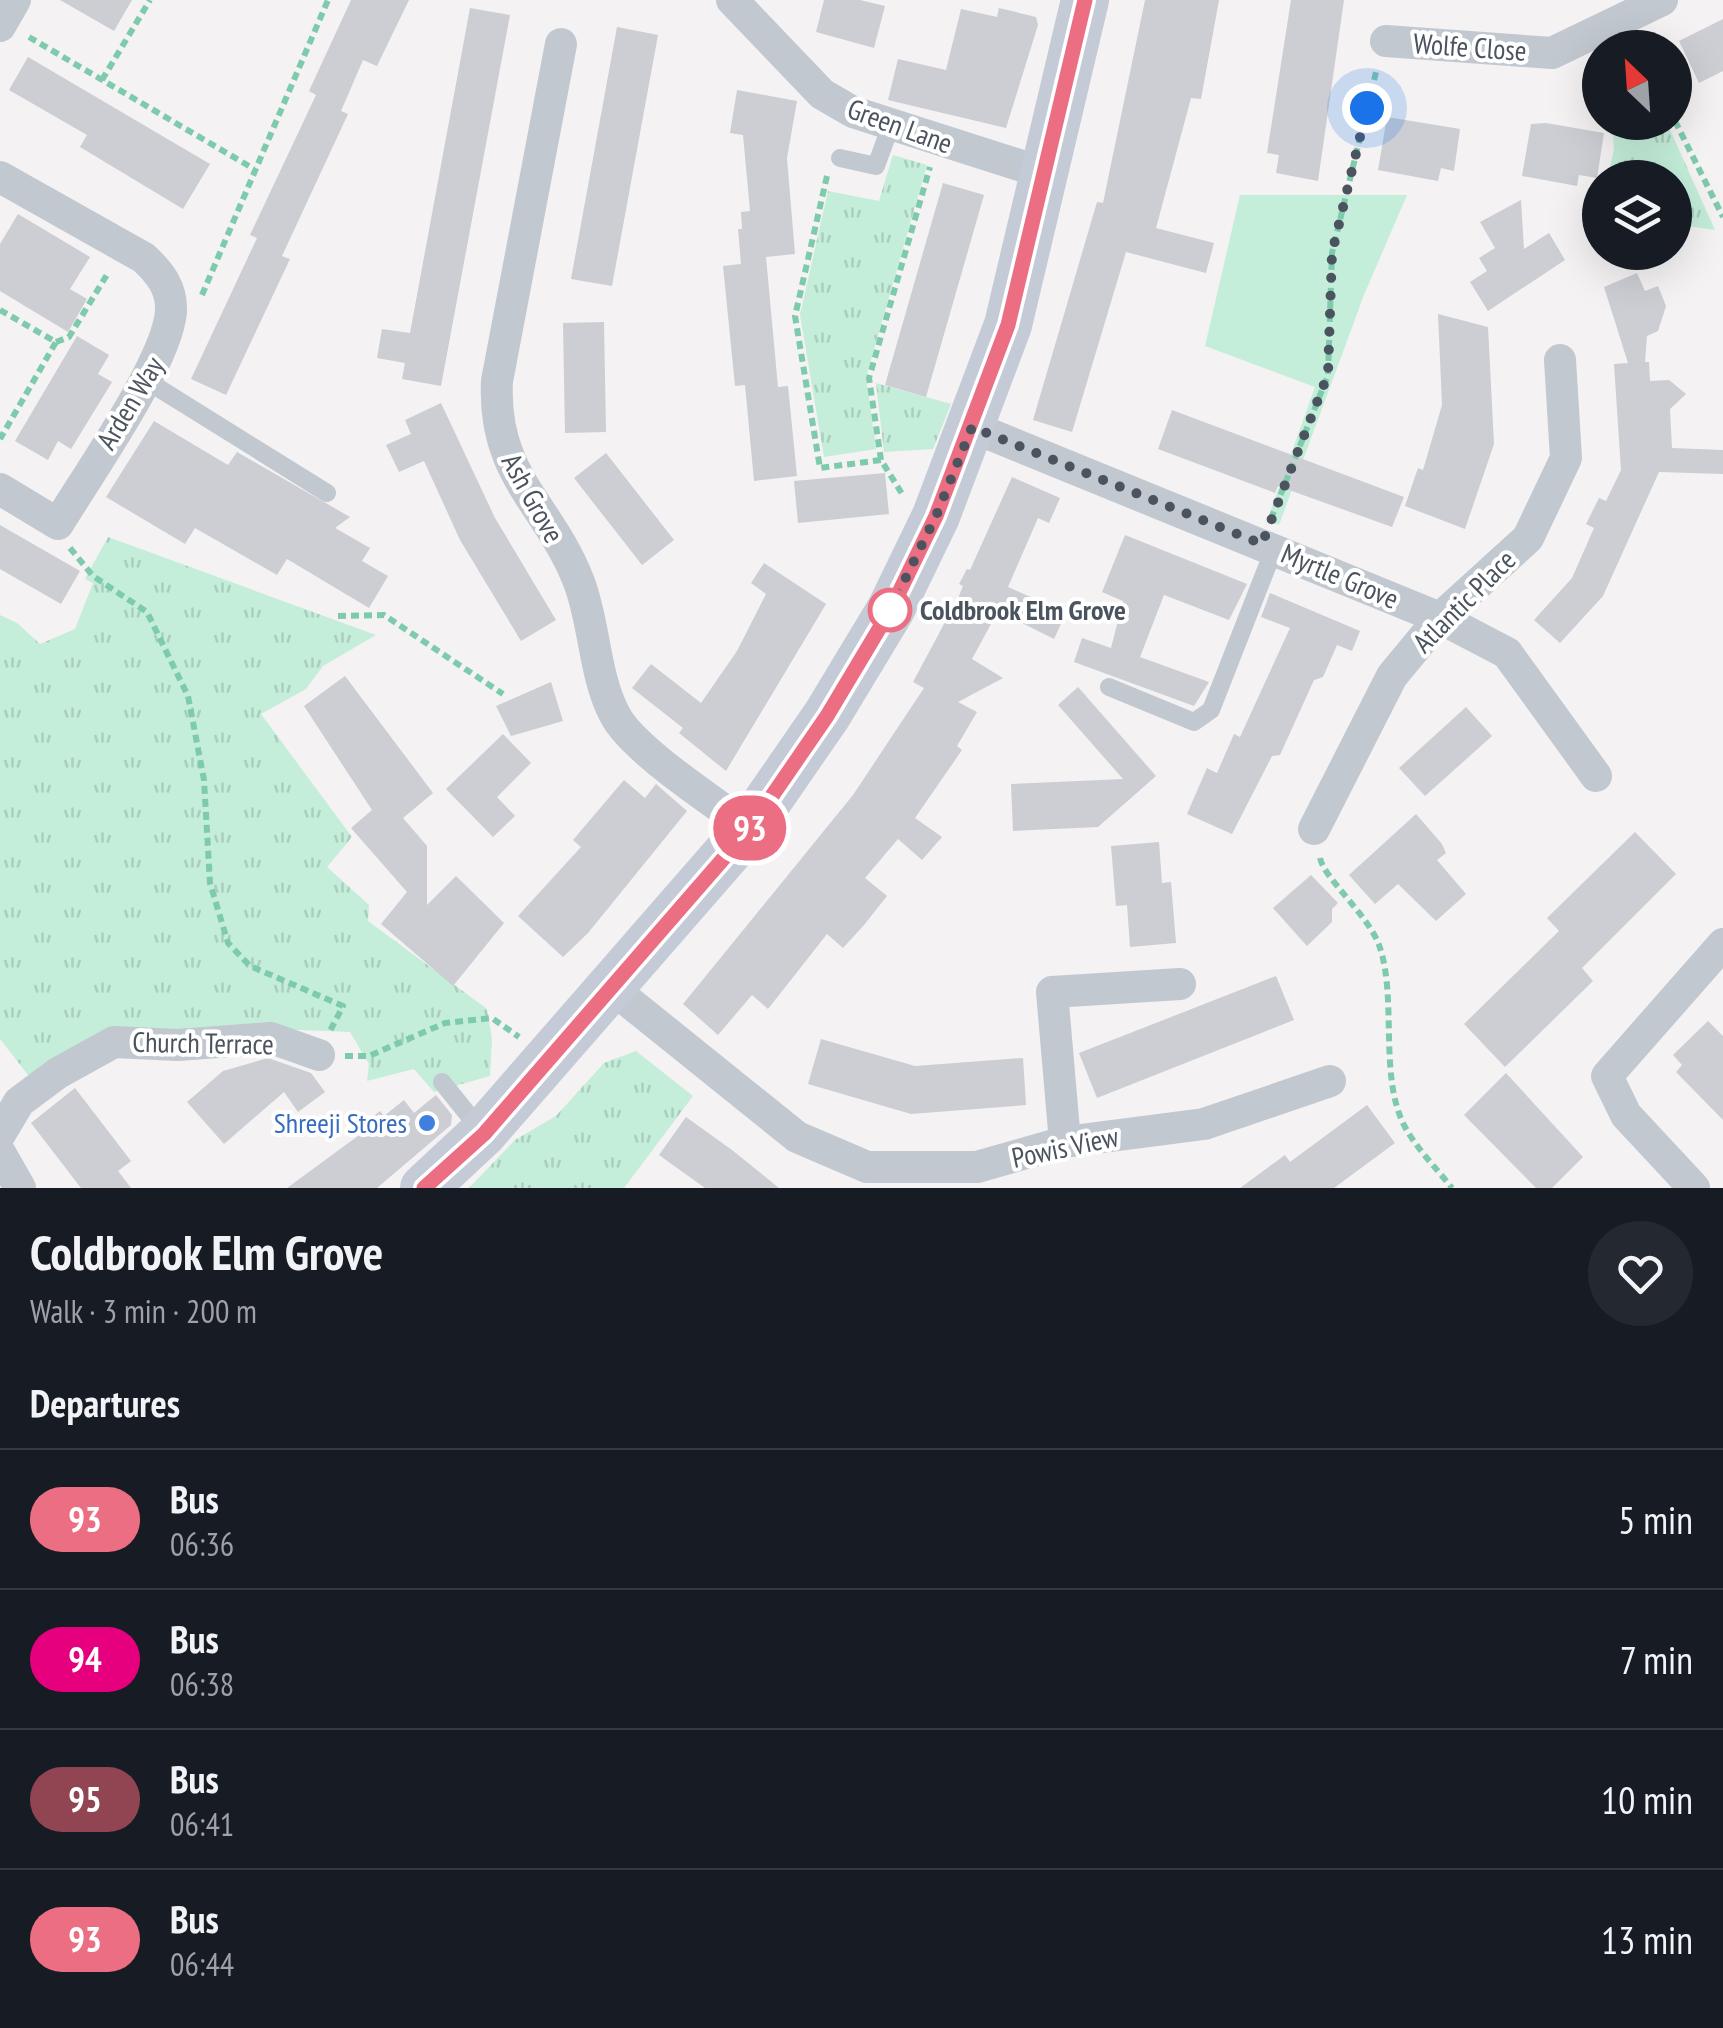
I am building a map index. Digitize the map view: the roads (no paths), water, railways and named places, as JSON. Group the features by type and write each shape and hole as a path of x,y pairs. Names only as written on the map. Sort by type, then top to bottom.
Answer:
{"street":[{"name":"Green Lane","path":"732,0 822,94 853,112 937,142 1047,174"},
{"path":"424,1188 484,1134 750,828 827,716 882,624 936,516 1008,325 1047,174 1085,0"},
{"name":"Wolfe Close","path":"1386,41 1552,53 1662,0"},
{"name":"Ash Grove","path":"562,44 497,380 501,436 512,471 579,582 614,714 649,751 750,828"},
{"name":"Arden Way","path":"0,177 124,246 163,276 171,307 166,342 58,524 0,489"},
{"name":"Atlantic Place","path":"1314,829 1392,676 1440,618 1528,538 1566,458 1560,360"},
{"name":"Myrtle Grove","path":"972,427 1440,618 1508,653 1596,776"},
{"path":"1694,1188 1626,1115 1608,1076 1723,944"},
{"path":"1065,1142 1052,992 1180,984"},
{"name":"Powis View","path":"613,988 797,1137 862,1178 976,1167 1065,1142 1204,1124 1330,1081"},
{"name":"Church Terrace","path":"0,1134 19,1102 72,1064 114,1042 178,1045 270,1038 320,1055"},
{"path":"0,1153 20,1188"}],"lane":[{"path":"835,161 876,166 891,126"},
{"path":"144,380 327,493"},
{"path":"1110,688 1194,722 1203,718 1211,710 1268,546"},
{"path":"442,1082 484,1134"}],"place":[{"name":"Coldbrook Elm Grove","path":"890,610"},
{"name":"Shreeji Stores","path":"427,1123"}]}
